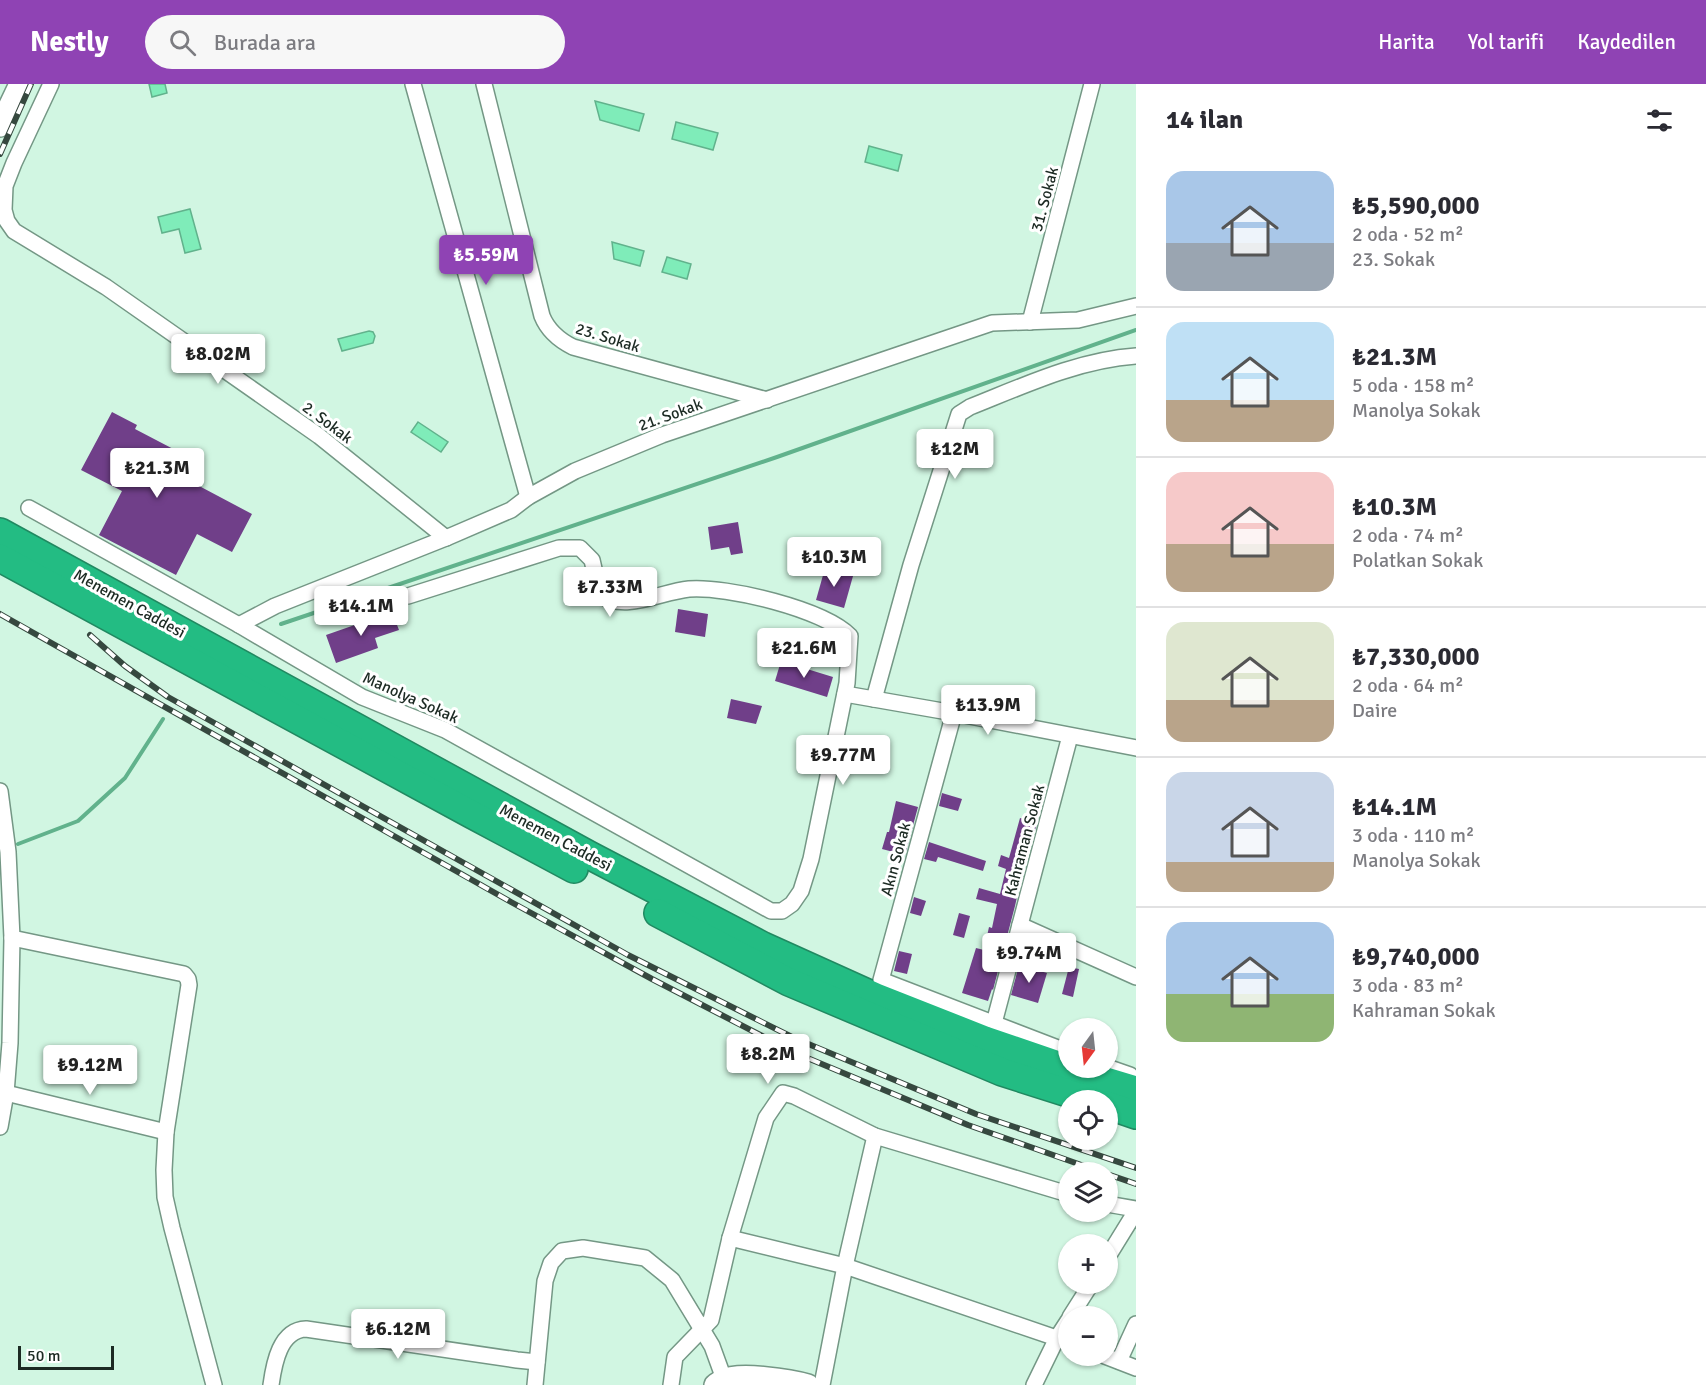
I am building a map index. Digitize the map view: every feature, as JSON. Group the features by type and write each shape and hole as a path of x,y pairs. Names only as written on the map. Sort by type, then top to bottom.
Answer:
{"highway":[{"name":"Menemen Caddesi","path":"0,532 475,794 763,946 876,997 985,1040 1136,1090"},
{"name":"Menemen Caddesi","path":"0,558 471,814 789,982 1002,1072 1058,1090"},
{"path":"1118,1109 1136,1115"}],"street":[{"path":"0,126 20,84"},
{"name":"2. Sokak","path":"51,84 5,186 7,221 14,231 106,286 319,436 446,538"},
{"path":"413,84 528,497"},
{"name":"23. Sokak","path":"484,84 542,316 549,329 573,347 767,400"},
{"name":"31. Sokak","path":"1030,322 1092,84"},
{"name":"21. Sokak","path":"239,625 275,606 511,510 528,497 575,471 662,435 992,323 1078,320 1136,306"},
{"path":"874,699 913,559 959,414 970,407 1065,370 1121,357 1136,356"},
{"name":"Manolya Sokak","path":"29,508 239,625 362,697 445,730 771,911 782,911 792,904 801,891 811,859 845,694"},
{"path":"408,596 559,548 580,548 592,560 600,595 609,601 623,602 690,589 735,591 818,615 842,627 850,636 845,694 954,712 1136,748"},
{"name":"Akın Sokak","path":"954,712 881,980 994,1023"},
{"name":"Kahraman Sokak","path":"994,1023 1070,736"},
{"path":"0,790 12,938 10,1043 6,1093 0,1127"},
{"path":"1020,925 1136,977"},
{"path":"12,938 184,974 188,979 189,985 166,1132 165,1197 214,1385"},
{"path":"994,1023 1058,1048"},
{"path":"1118,1070 1136,1076"},
{"path":"6,1093 166,1132"},
{"path":"670,1385 675,1357 711,1320 730,1238 766,1118 783,1093 794,1096 875,1136 1058,1191"},
{"path":"822,1385 845,1266 875,1136"},
{"path":"1118,1206 1136,1210 1118,1240"},
{"path":"730,1238 845,1266 1058,1338"},
{"path":"535,1385 545,1281 551,1263 562,1251 583,1248 645,1258 672,1280 712,1346 720,1382 750,1377 794,1380 808,1385"},
{"path":"1118,1350 1136,1324"},
{"path":"271,1385 286,1336 306,1329 537,1362"},
{"path":"1034,1385 1058,1348"},
{"path":"1118,1361 1136,1368"}],"shaded area":[{"path":"149,84 165,84 167,93 152,97"},
{"path":"595,101 644,114 639,131 600,120"},
{"path":"676,122 718,133 713,150 672,139"},
{"path":"869,146 902,155 898,171 865,162"},
{"path":"190,209 201,249 185,253 179,229 162,233 158,217"},
{"path":"612,242 644,251 640,266 614,259"},
{"path":"667,257 691,264 687,279 662,272"},
{"path":"369,331 375,336 373,343 342,351 338,339"},
{"path":"418,422 448,442 441,452 411,432"}],"building":[{"path":"112,412 137,425 135,429 179,452 169,470 252,514 232,552 197,534 176,575 99,535 122,491 81,470"},
{"path":"738,522 743,553 731,555 729,547 711,550 708,527"},
{"path":"825,568 853,576 844,608 816,600"},
{"path":"678,609 708,614 705,637 675,632"},
{"path":"392,612 399,630 375,638 378,648 336,663 326,635"},
{"path":"781,661 833,677 827,697 775,681"},
{"path":"731,699 762,706 756,724 727,718"},
{"path":"942,793 962,799 958,811 939,806"},
{"path":"896,801 918,807 905,855 882,849 887,832 889,832"},
{"path":"1020,818 1037,823 1031,844 1028,843 1015,887 1019,888 1015,906 993,990 988,1001 962,993 976,948 984,950 997,904 976,899 979,888 1000,894 1006,869 998,866 1001,855 1009,858"},
{"path":"929,842 986,861 983,871 938,857 936,862 924,859"},
{"path":"914,897 926,901 921,916 910,913"},
{"path":"959,913 970,916 964,938 953,935"},
{"path":"899,951 912,954 907,974 894,971"},
{"path":"1019,965 1047,973 1038,1003 1011,995"},
{"path":"1069,967 1079,969 1073,997 1062,994"}],"waterway":[{"path":"281,624 777,457 1136,330"},
{"path":"18,844 78,821 125,778 163,719"}],"railway":[{"path":"0,154 31,84"},
{"path":"0,614 511,902 793,1052 968,1125 1073,1162"},
{"path":"90,635 125,666 168,697 628,955 794,1038 976,1114 1136,1168"},
{"path":"1118,1178 1136,1184"}]}
